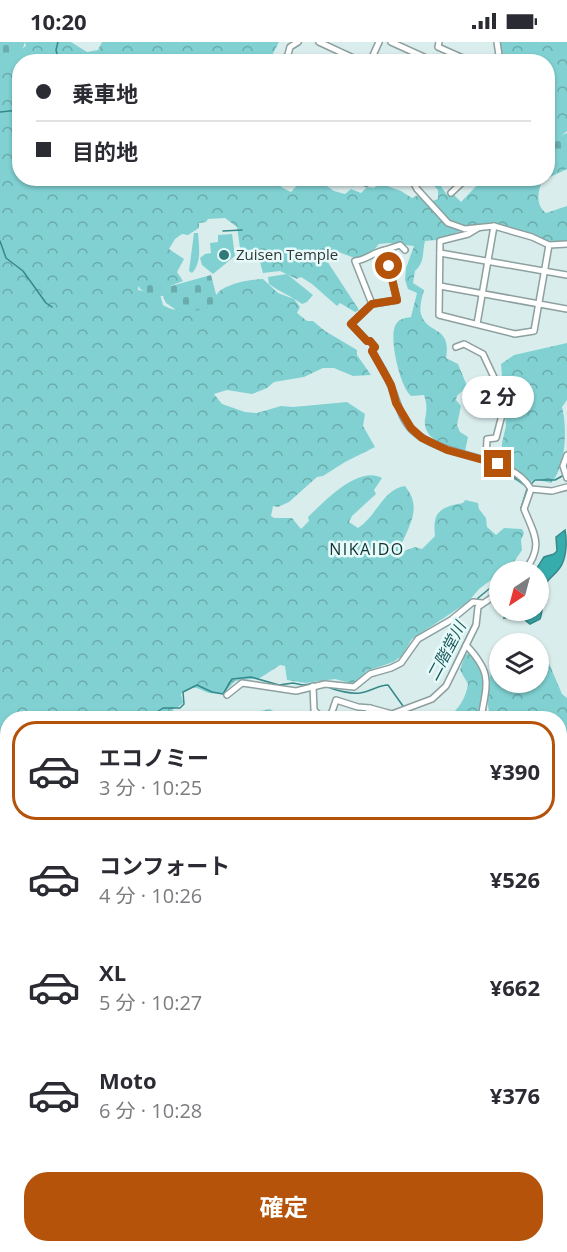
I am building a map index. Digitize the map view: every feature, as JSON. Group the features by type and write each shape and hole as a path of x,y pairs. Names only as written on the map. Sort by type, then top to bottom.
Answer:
{"street":[{"path":"288,54 290,46 298,42"},
{"path":"319,42 345,54"},
{"path":"391,42 417,54"},
{"path":"439,42 438,46 455,54"},
{"path":"415,186 448,223 465,229 494,226 532,237 549,245 567,244"},
{"path":"451,193 458,186"},
{"path":"477,324 494,226"},
{"path":"478,228 459,237 440,240 439,315 515,334 534,331 549,245"},
{"path":"372,304 355,261 364,260 378,251 400,245 405,250"},
{"path":"385,250 397,300 372,304 351,324 375,347 372,351 391,385 396,403 411,428 422,438 447,450 505,467 528,483 531,489 524,509 536,536 537,550 532,561"},
{"path":"440,253 567,275"},
{"path":"440,286 567,309"},
{"path":"456,347 464,344 483,354 503,403 503,416 496,438 487,439 486,461"},
{"path":"567,454 563,466 567,478"},
{"path":"531,489 552,490 567,487"},
{"path":"402,711 439,695 451,681 476,625 478,607 489,599"},
{"path":"227,695 242,683 296,691 328,684 354,687 370,674 401,663 418,639 451,620 473,602 482,603"},
{"path":"466,645 477,657 488,677 482,711"},
{"path":"313,686 315,711"},
{"path":"333,711 336,700 382,711"}],"green space":[{"path":"0,42 25,42 18,54 12,54 12,60 0,67"},
{"path":"25,42 71,42 87,52 98,50 102,42 279,42 273,54 13,54 26,46"},
{"path":"500,42 567,42 567,131 556,141 567,152 567,169 555,175 555,54 501,54"},
{"path":"12,55 12,186 281,186 291,192 296,186 327,186 345,194 351,189 361,193 367,187 387,186 412,198 418,195 427,203 438,199 438,190 434,186 441,186 447,195 453,194 461,202 476,186 541,186 539,202 546,213 567,206 567,241 549,243 496,223 472,227 436,240 425,241 422,261 415,271 413,283 424,290 421,314 428,325 442,335 447,347 446,358 458,364 467,386 456,400 461,406 457,425 460,432 468,437 465,451 458,453 441,444 427,431 424,395 411,396 403,383 397,362 393,341 395,326 400,320 411,317 417,293 408,289 405,280 406,268 414,246 379,244 362,258 333,250 324,254 359,310 355,312 340,303 337,306 301,277 297,279 280,271 263,273 260,262 237,261 235,258 241,255 237,227 225,218 208,219 206,222 199,223 199,228 188,235 182,234 175,239 169,249 184,259 177,272 183,281 165,288 146,285 138,287 138,290 160,294 163,305 186,311 204,307 219,291 231,285 263,279 278,293 294,299 300,307 297,313 307,321 313,321 357,350 357,355 371,375 353,376 334,368 323,368 304,377 274,382 267,388 252,394 227,390 214,394 222,404 245,412 257,413 281,406 347,402 365,414 363,426 375,447 323,476 317,477 289,502 278,507 273,506 271,516 292,518 301,529 309,521 308,517 342,487 363,476 373,475 382,478 374,490 376,494 352,516 349,522 358,528 391,492 405,486 414,509 400,548 404,551 415,547 422,549 435,536 435,521 440,512 449,506 463,503 465,500 478,503 479,509 486,518 487,527 496,535 504,528 522,529 524,533 521,540 522,550 514,561 489,561 489,582 468,602 412,639 402,656 393,662 367,671 354,684 335,679 305,683 287,680 285,666 280,665 260,678 235,681 224,693 190,689 181,694 183,703 173,708 173,711 0,711 0,62"},
{"path":"567,133 567,156 559,158 555,153 555,139"},
{"path":"194,233 198,233 199,254 192,273 189,271"},
{"path":"232,234 235,256 213,274 202,265 200,258 211,253 210,243 218,242 218,235"},
{"path":"287,274 313,295 307,302 302,304 269,284 268,277"},
{"path":"211,275 218,302 203,309 182,314 166,303 163,296 149,295 139,288 143,279 160,286 171,286"},
{"path":"567,343 567,400 562,407 565,435 560,467 551,483 535,479 524,486 501,471 502,443 506,426 501,364 514,355"},
{"path":"470,652 482,676 483,690 479,711 455,711 461,704 468,684 460,670 465,655"},
{"path":"549,663 562,694 567,698 567,711 489,711 489,690 489,693 549,693"}],"shaded area":[{"path":"565,530 565,555 559,569 549,579 549,561 541,561 544,557 557,551 556,537"}],"waterway":[{"path":"57,54 58,42"},
{"path":"0,112 12,111"},
{"path":"223,231 242,230"},
{"path":"0,241 6,258 23,271 46,303 52,307"},
{"name":"二階堂川","path":"502,469 525,485"},
{"name":"二階堂川","path":"530,485 535,480 555,480 564,475"},
{"name":"二階堂川","path":"524,515 521,508 527,489"},
{"name":"二階堂川","path":"475,607 478,598 489,589"},
{"name":"二階堂川","path":"453,665 473,624"},
{"name":"二階堂川","path":"158,711 163,708 180,708 184,704 183,692 197,685 223,694 232,679 251,677 279,685 324,682"},
{"name":"二階堂川","path":"329,685 333,689 356,693 388,685 403,706"}],"place":[{"name":"Zuisen Temple","path":"224,255"}],"district":[{"name":"NIKAIDO","path":"367,549"}],"route":[{"path":"389,266 397,300 372,304 351,324 375,347 372,351 391,385 396,403 411,428 422,438 447,450 498,464"}]}
